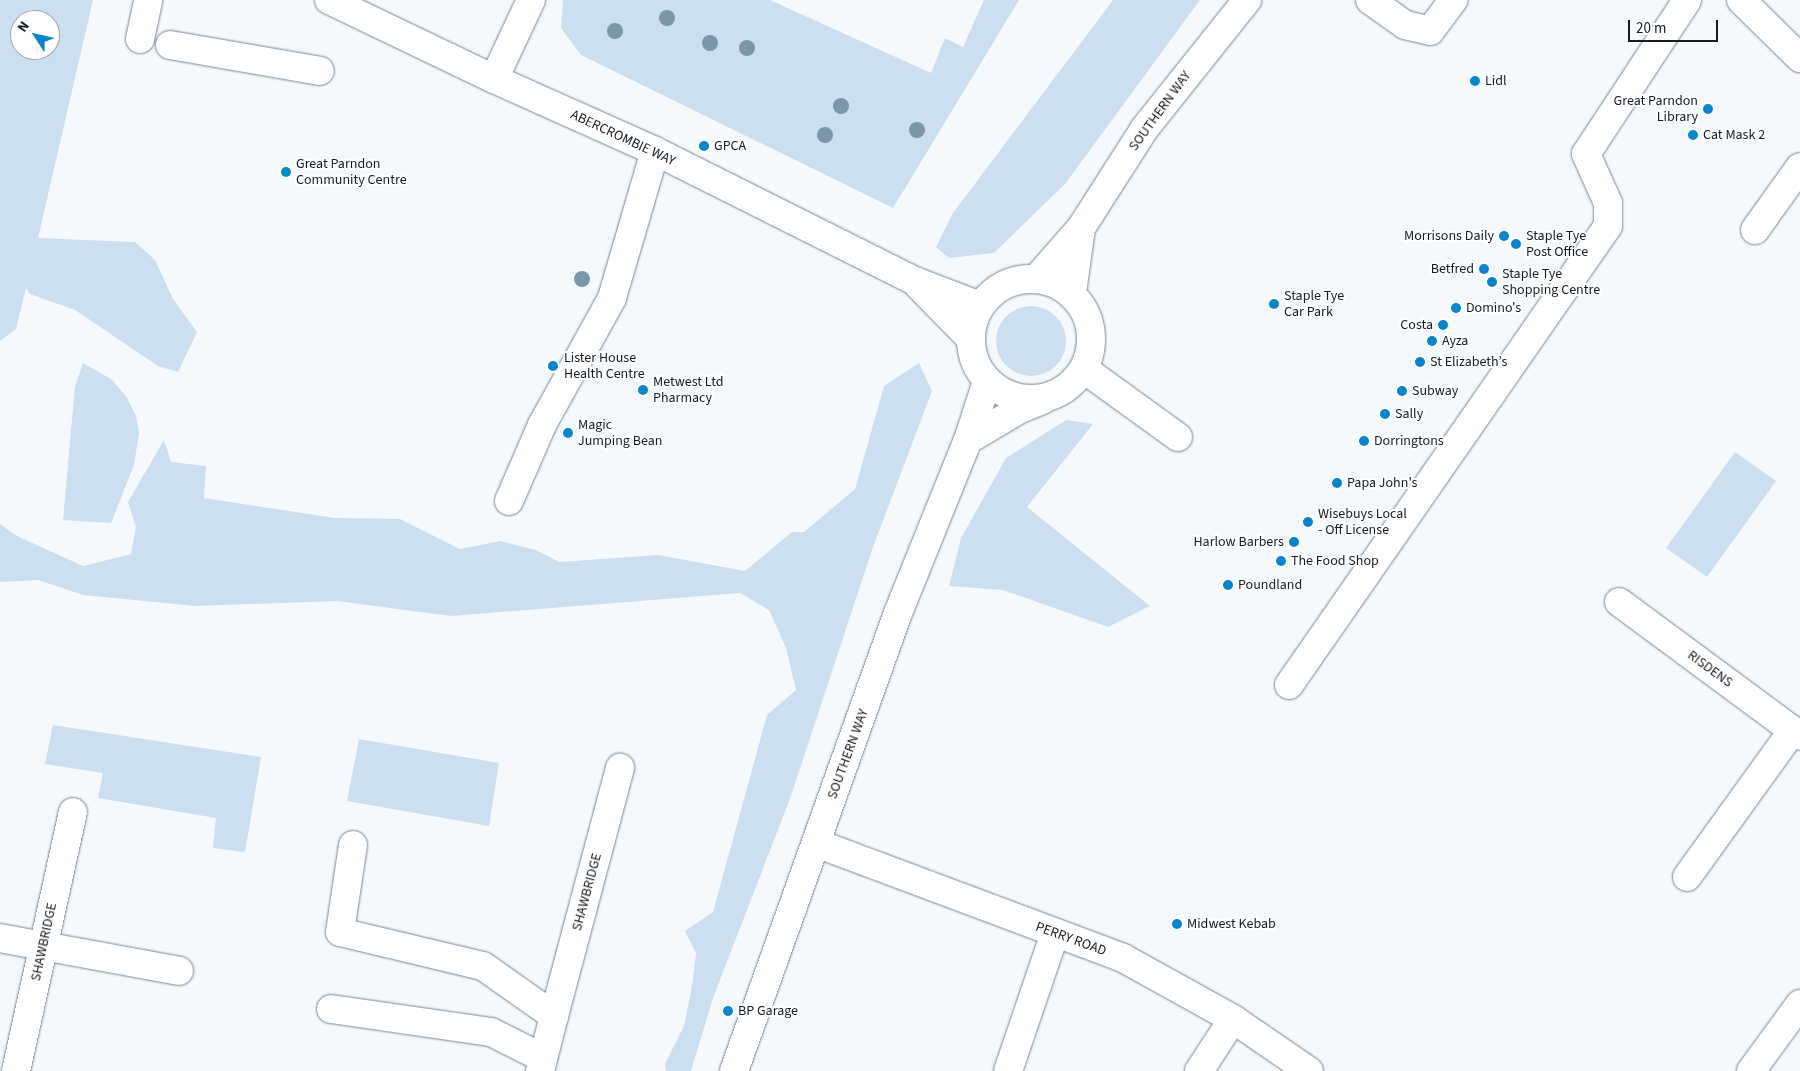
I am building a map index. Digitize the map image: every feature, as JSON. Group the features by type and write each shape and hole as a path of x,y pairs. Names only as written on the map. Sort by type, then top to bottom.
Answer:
{"street":[{"path":"140,39 148,0"},
{"name":"ABERCROMBIE WAY","path":"329,0 494,79 655,151 915,281 980,306"},
{"path":"494,79 531,0"},
{"name":"SOUTHERN WAY","path":"1037,278 1082,228 1146,128 1247,0"},
{"path":"1370,0 1405,26 1430,31 1453,0"},
{"path":"1289,685 1608,226 1608,203 1586,154 1687,0"},
{"path":"1741,0 1800,58"},
{"path":"170,45 320,71"},
{"path":"509,501 542,425 612,298 655,151"},
{"path":"1755,230 1800,167"},
{"name":"SOUTHERN WAY","path":"1072,293 1082,228"},
{"path":"968,440 1020,409 1051,397 1070,386 1084,369 1091,350 1091,329 1085,310 1072,293 1056,283 1037,278 1005,284 980,306 971,340 972,354 987,381 1016,398 1051,397"},
{"name":"ABERCROMBIE WAY","path":"915,281 971,340"},
{"path":"1084,369 1178,437"},
{"name":"SOUTHERN WAY","path":"734,1071 898,613 968,440 987,381"},
{"name":"RISDENS","path":"1619,602 1796,733"},
{"path":"1687,877 1796,733"},
{"name":"SHAWBRIDGE","path":"541,1064 620,768"},
{"name":"SHAWBRIDGE","path":"16,1071 73,812"},
{"name":"PERRY ROAD","path":"816,844 1123,958 1233,1019 1309,1071"},
{"path":"353,845 340,932 483,966 554,1016"},
{"path":"1008,1071 1055,933"},
{"path":"0,938 179,971"},
{"path":"1751,1071 1800,1004"},
{"path":"331,1010 491,1032 541,1064"},
{"path":"1200,1071 1233,1019"}],"shaded area":[{"path":"0,0 93,0 38,238 135,242 155,260 173,299 197,332 178,372 158,366 75,310 30,294 26,288 16,329 0,341"},
{"path":"563,0 770,0 931,73 945,38 963,47 984,0 1019,0 893,208 581,55 561,28"},
{"path":"1113,0 1200,0 1065,184 994,253 949,258 936,247 953,213"},
{"path":"1031,306 1050,312 1060,322 1066,341 1060,360 1050,370 1031,376 1012,370 1002,360 996,341 1002,322 1012,312"},
{"path":"83,363 111,379 126,396 136,416 139,433 134,465 111,523 63,520 75,386"},
{"path":"919,363 932,391 873,547 791,796 713,998 691,1071 666,1071 665,1064 684,1026 692,986 696,953 685,931 713,912 767,715 796,690 786,648 769,610 740,593 451,616 337,601 196,606 83,595 38,580 0,582 0,524 17,536 83,566 131,554 136,527 128,502 164,440 171,462 206,466 204,498 335,518 400,519 460,549 500,541 536,550 559,562 658,555 745,571 792,532 804,532 855,489 884,386"},
{"path":"1066,420 1093,424 1027,507 1150,606 1108,627 1003,590 949,586 961,538 1006,458"},
{"path":"1735,452 1776,481 1707,577 1666,548"},
{"path":"53,725 261,757 245,852 213,848 216,818 98,798 103,773 45,764"},
{"path":"359,739 499,763 489,826 347,801"}],"place":[{"name":"Lidl","path":"1475,81"},
{"name":"Great Parndon Library","path":"1708,109"},
{"name":"Cat Mask 2","path":"1693,135"},
{"name":"GPCA","path":"704,146"},
{"name":"Great Parndon Community Centre","path":"286,172"},
{"name":"Morrisons Daily","path":"1504,236"},
{"name":"Staple Tye Post Office","path":"1516,244"},
{"name":"Betfred","path":"1484,269"},
{"name":"Staple Tye Shopping Centre","path":"1492,282"},
{"name":"Staple Tye Car Park","path":"1274,304"},
{"name":"Domino's","path":"1456,308"},
{"name":"Costa","path":"1443,325"},
{"name":"Ayza","path":"1432,341"},
{"name":"St Elizabeth’s","path":"1420,362"},
{"name":"Lister House Health Centre","path":"553,366"},
{"name":"Metwest Ltd Pharmacy","path":"643,390"},
{"name":"Subway","path":"1402,391"},
{"name":"Sally","path":"1385,414"},
{"name":"Magic Jumping Bean","path":"568,433"},
{"name":"Dorringtons","path":"1364,441"},
{"name":"Papa John's","path":"1337,483"},
{"name":"Wisebuys Local - Off License","path":"1308,522"},
{"name":"Harlow Barbers","path":"1294,542"},
{"name":"The Food Shop","path":"1281,561"},
{"name":"Poundland","path":"1228,585"},
{"name":"Midwest Kebab","path":"1177,924"},
{"name":"BP Garage","path":"728,1011"}]}
